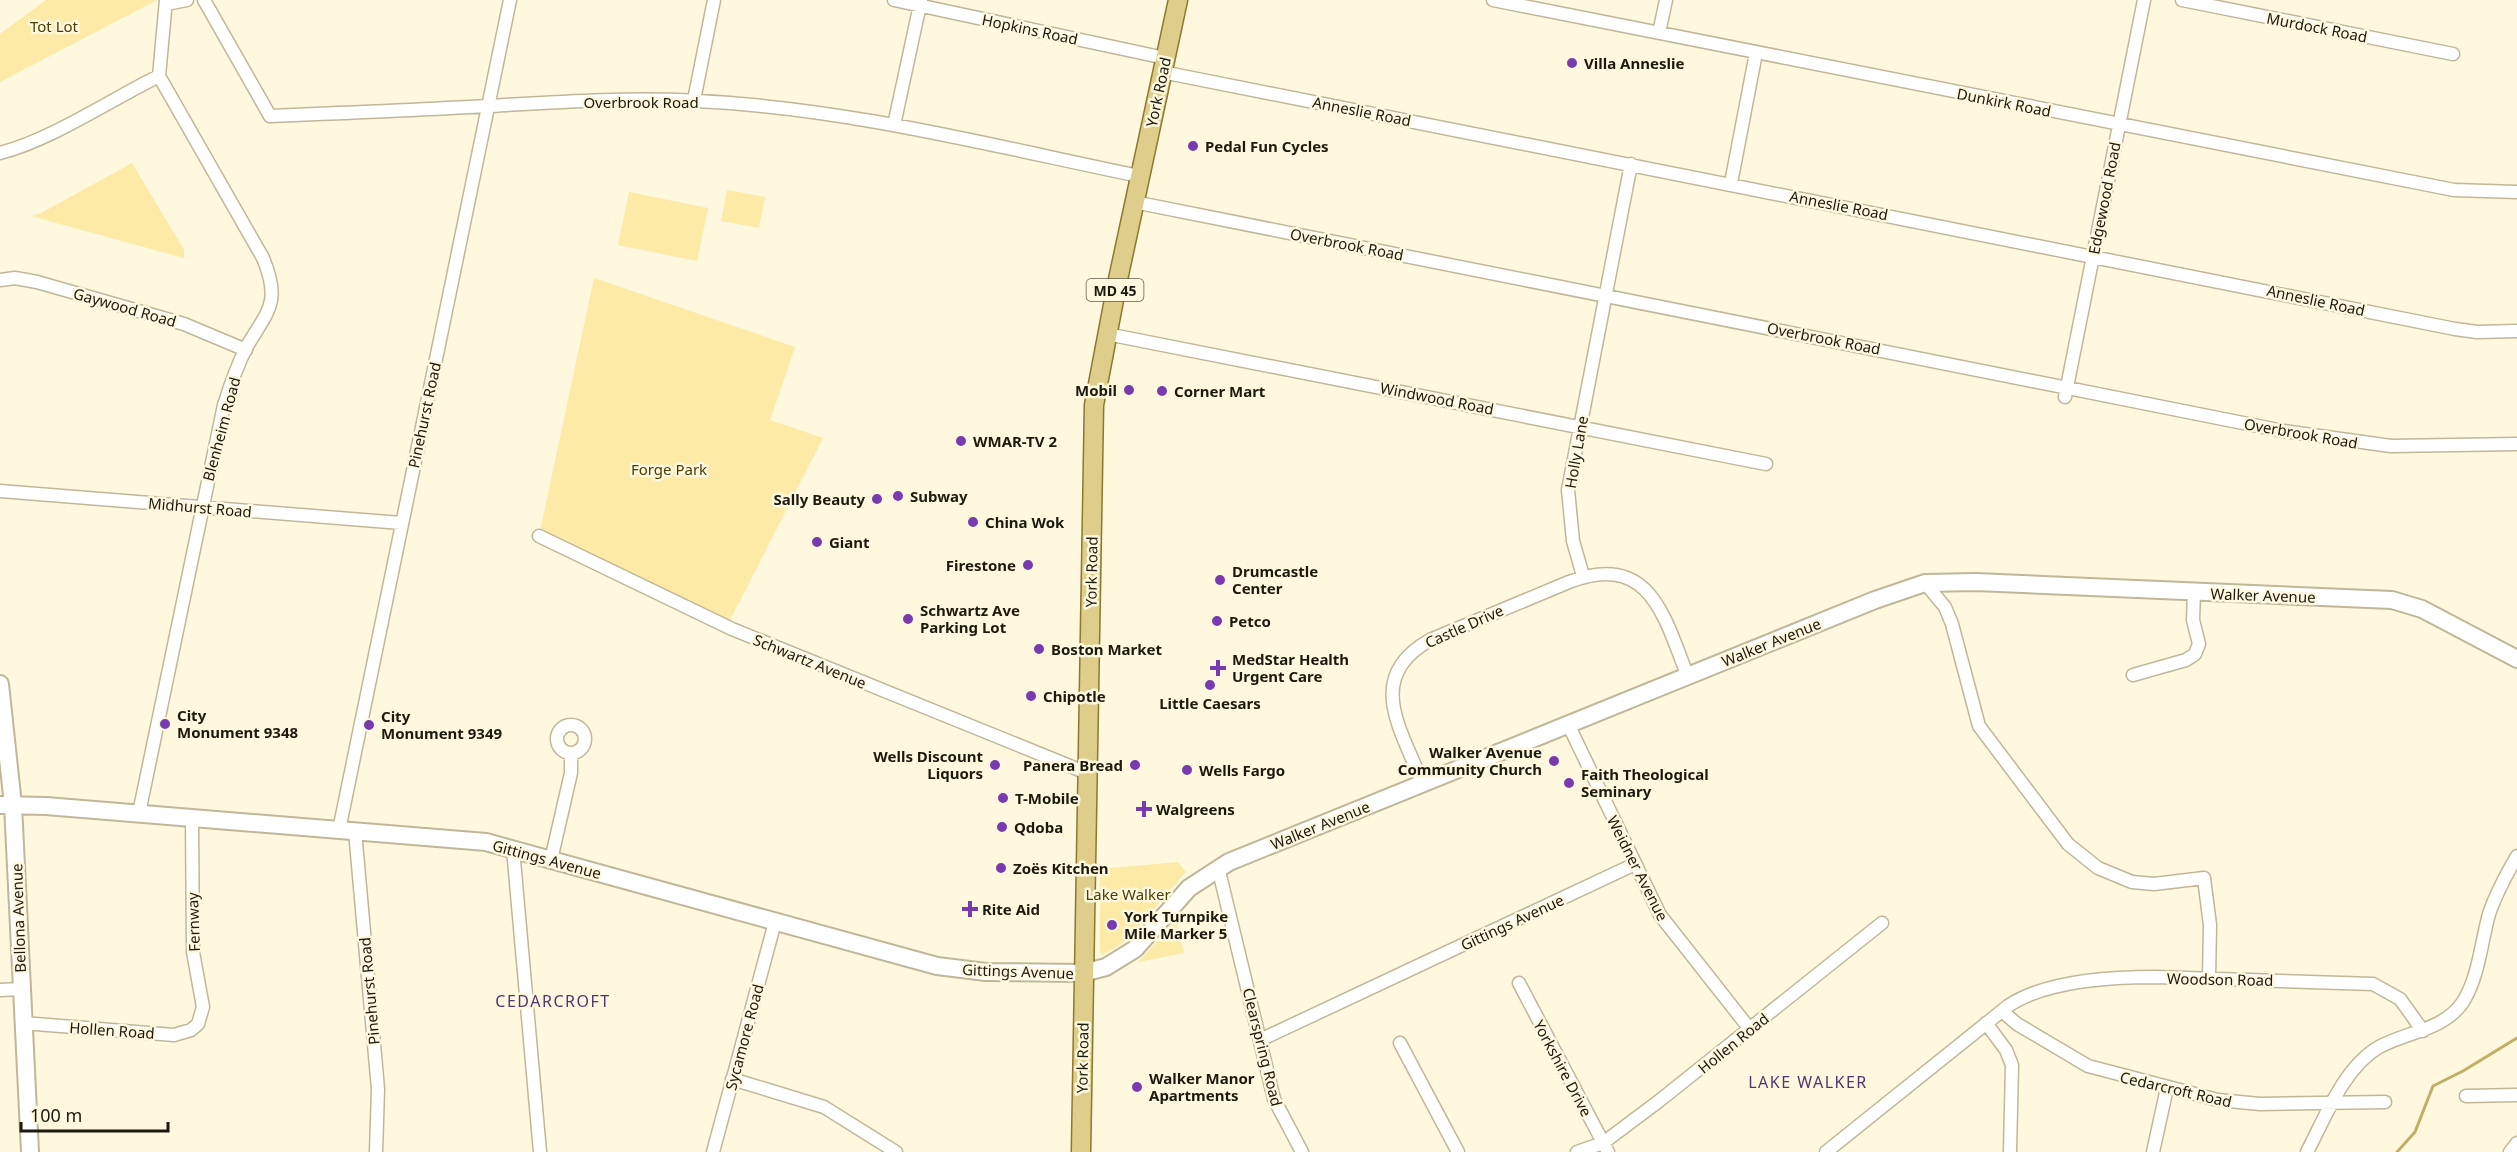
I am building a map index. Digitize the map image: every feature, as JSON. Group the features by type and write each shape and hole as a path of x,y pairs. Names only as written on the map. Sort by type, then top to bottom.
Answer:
{"main road":[{"name":"York Road","path":"1081,1152 1094,412 1107,334 1139,177 1178,0"}],"street":[{"path":"0,153 18,148 52,132 159,76 166,2 187,0"},
{"name":"Overbrook Road","path":"204,0 270,116 694,100 783,108 894,125 1139,177"},
{"name":"Pinehurst Road","path":"376,1152 378,1089 347,830 401,524 510,0"},
{"path":"694,100 714,0"},
{"name":"Hopkins Road","path":"894,0 920,3 1163,65"},
{"name":"Dunkirk Road","path":"1493,0 2454,190 2517,192"},
{"path":"1659,33 1665,0"},
{"name":"Edgewood Road","path":"2066,392 2144,0"},
{"name":"Murdock Road","path":"2182,0 2453,54"},
{"path":"894,125 920,3"},
{"path":"1731,183 1756,53"},
{"name":"Anneslie Road","path":"1163,65 1631,164 2455,329 2477,332 2517,331"},
{"name":"Blenheim Road","path":"139,813 224,405 246,350 266,320 271,302 268,270 159,76"},
{"name":"Holly Lane","path":"1583,576 1570,521 1568,490 1631,164"},
{"name":"Overbrook Road","path":"1134,202 1606,296 2066,392 2283,431 2356,443 2412,447 2517,444"},
{"name":"Gaywood Road","path":"0,280 15,278 37,282 184,324 246,350"},
{"name":"Windwood Road","path":"1107,334 1766,464"},
{"name":"Midhurst Road","path":"0,491 401,524"},
{"name":"Schwartz Avenue","path":"539,536 727,626 1087,773"},
{"path":"1583,576 1591,573 1614,574 1642,585 1664,616 1688,677"},
{"name":"Castle Drive","path":"1422,782 1392,706 1391,689 1404,660 1414,649 1430,640 1583,576"},
{"name":"Walker Avenue","path":"1083,973 1106,967 1128,955 1189,888 1218,867 1422,782 1875,600 1925,583 1976,582 2392,600 2422,609 2517,659"},
{"path":"1925,583 1945,607 1952,624 1979,726 2068,844 2080,856 2098,868 2132,882 2154,884 2204,878 2210,925 2209,978"},
{"path":"2133,675 2186,660 2195,654 2199,644 2193,620 2194,592"},
{"name":"Bellona Avenue","path":"0,684 30,1152"},
{"name":"Weidner Avenue","path":"1568,724 1653,903 1671,931 1749,1028"},
{"path":"551,860 571,773 571,753"},
{"name":"Gittings Avenue","path":"6,805 139,813 471,840 513,849 961,971 1083,973"},
{"name":"Fernway","path":"192,818 193,944 202,1007 198,1024"},
{"path":"513,849 540,1152"},
{"path":"2307,1152 2354,1071 2379,1047 2423,1031 2448,1018 2462,1003 2474,976 2490,912 2501,883 2517,856"},
{"name":"Gittings Avenue","path":"1260,1040 1635,864"},
{"name":"Clearspring Road","path":"1218,867 1278,1109 1302,1152"},
{"name":"Sycamore Road","path":"713,1152 776,922"},
{"name":"Hollen Road","path":"1577,1152 1606,1148 1749,1028 1882,923"},
{"name":"Woodson Road","path":"2002,1011 2026,996 2123,977 2373,984 2400,999 2423,1031"},
{"name":"Yorkshire Drive","path":"1519,984 1606,1148"},
{"path":"0,990 21,989"},
{"path":"1826,1152 2002,1011"},
{"name":"Cedarcroft Road","path":"2002,1011 2017,1024 2088,1066 2167,1088 2241,1104 2385,1102"},
{"name":"Hollen Road","path":"23,1023 174,1035 191,1030 198,1024"},
{"path":"1986,1023 2006,1050 2012,1065 2010,1152"},
{"path":"1400,1043 1458,1152"},
{"path":"732,1079 824,1107 896,1152"},
{"path":"2153,1152 2167,1088"},
{"path":"2466,1096 2517,1095"},
{"path":"2510,1152 2517,1143"}],"green space":[{"name":"Tot Lot","path":"46,0 157,0 0,82 0,34"},
{"path":"132,163 184,250 184,258 31,216 41,213"},
{"path":"727,190 765,197 759,228 721,221"},
{"path":"629,192 708,208 697,261 618,245"},
{"name":"Forge Park","path":"594,278 795,347 770,420 823,438 729,622 540,531"},
{"name":"Lake Walker","path":"1178,862 1186,872 1126,941 1102,955 1100,952 1100,869"},
{"name":"Lake Walker","path":"1176,922 1184,953 1138,962"}],"waterway":[{"path":"2397,1152 2415,1132 2433,1086 2463,1071 2517,1038"}],"place":[{"name":"Villa Anneslie","path":"1572,63"},
{"name":"Pedal Fun Cycles","path":"1193,146"},
{"name":"Mobil","path":"1129,390"},
{"name":"Corner Mart","path":"1162,391"},
{"name":"WMAR-TV 2","path":"961,441"},
{"name":"Subway","path":"898,496"},
{"name":"Sally Beauty","path":"877,499"},
{"name":"China Wok","path":"973,522"},
{"name":"Giant","path":"817,542"},
{"name":"Firestone","path":"1028,565"},
{"name":"Drumcastle Center","path":"1220,580"},
{"name":"Schwartz Ave Parking Lot","path":"908,619"},
{"name":"Petco","path":"1217,621"},
{"name":"Boston Market","path":"1039,649"},
{"name":"MedStar Health Urgent Care","path":"1218,668"},
{"name":"Little Caesars","path":"1210,685"},
{"name":"Chipotle","path":"1031,696"},
{"name":"City Monument 9348","path":"165,724"},
{"name":"City Monument 9349","path":"369,725"},
{"name":"Walker Avenue Community Church","path":"1554,761"},
{"name":"Wells Discount Liquors","path":"995,765"},
{"name":"Panera Bread","path":"1135,765"},
{"name":"Wells Fargo","path":"1187,770"},
{"name":"Faith Theological Seminary","path":"1569,783"},
{"name":"T-Mobile","path":"1003,798"},
{"name":"Walgreens","path":"1144,809"},
{"name":"Qdoba","path":"1002,827"},
{"name":"Zoës Kitchen","path":"1001,868"},
{"name":"Rite Aid","path":"970,909"},
{"name":"York Turnpike Mile Marker 5","path":"1112,925"},
{"name":"Walker Manor Apartments","path":"1137,1087"}],"district":[{"name":"CEDARCROFT","path":"553,1001"},
{"name":"LAKE WALKER","path":"1808,1082"}]}
